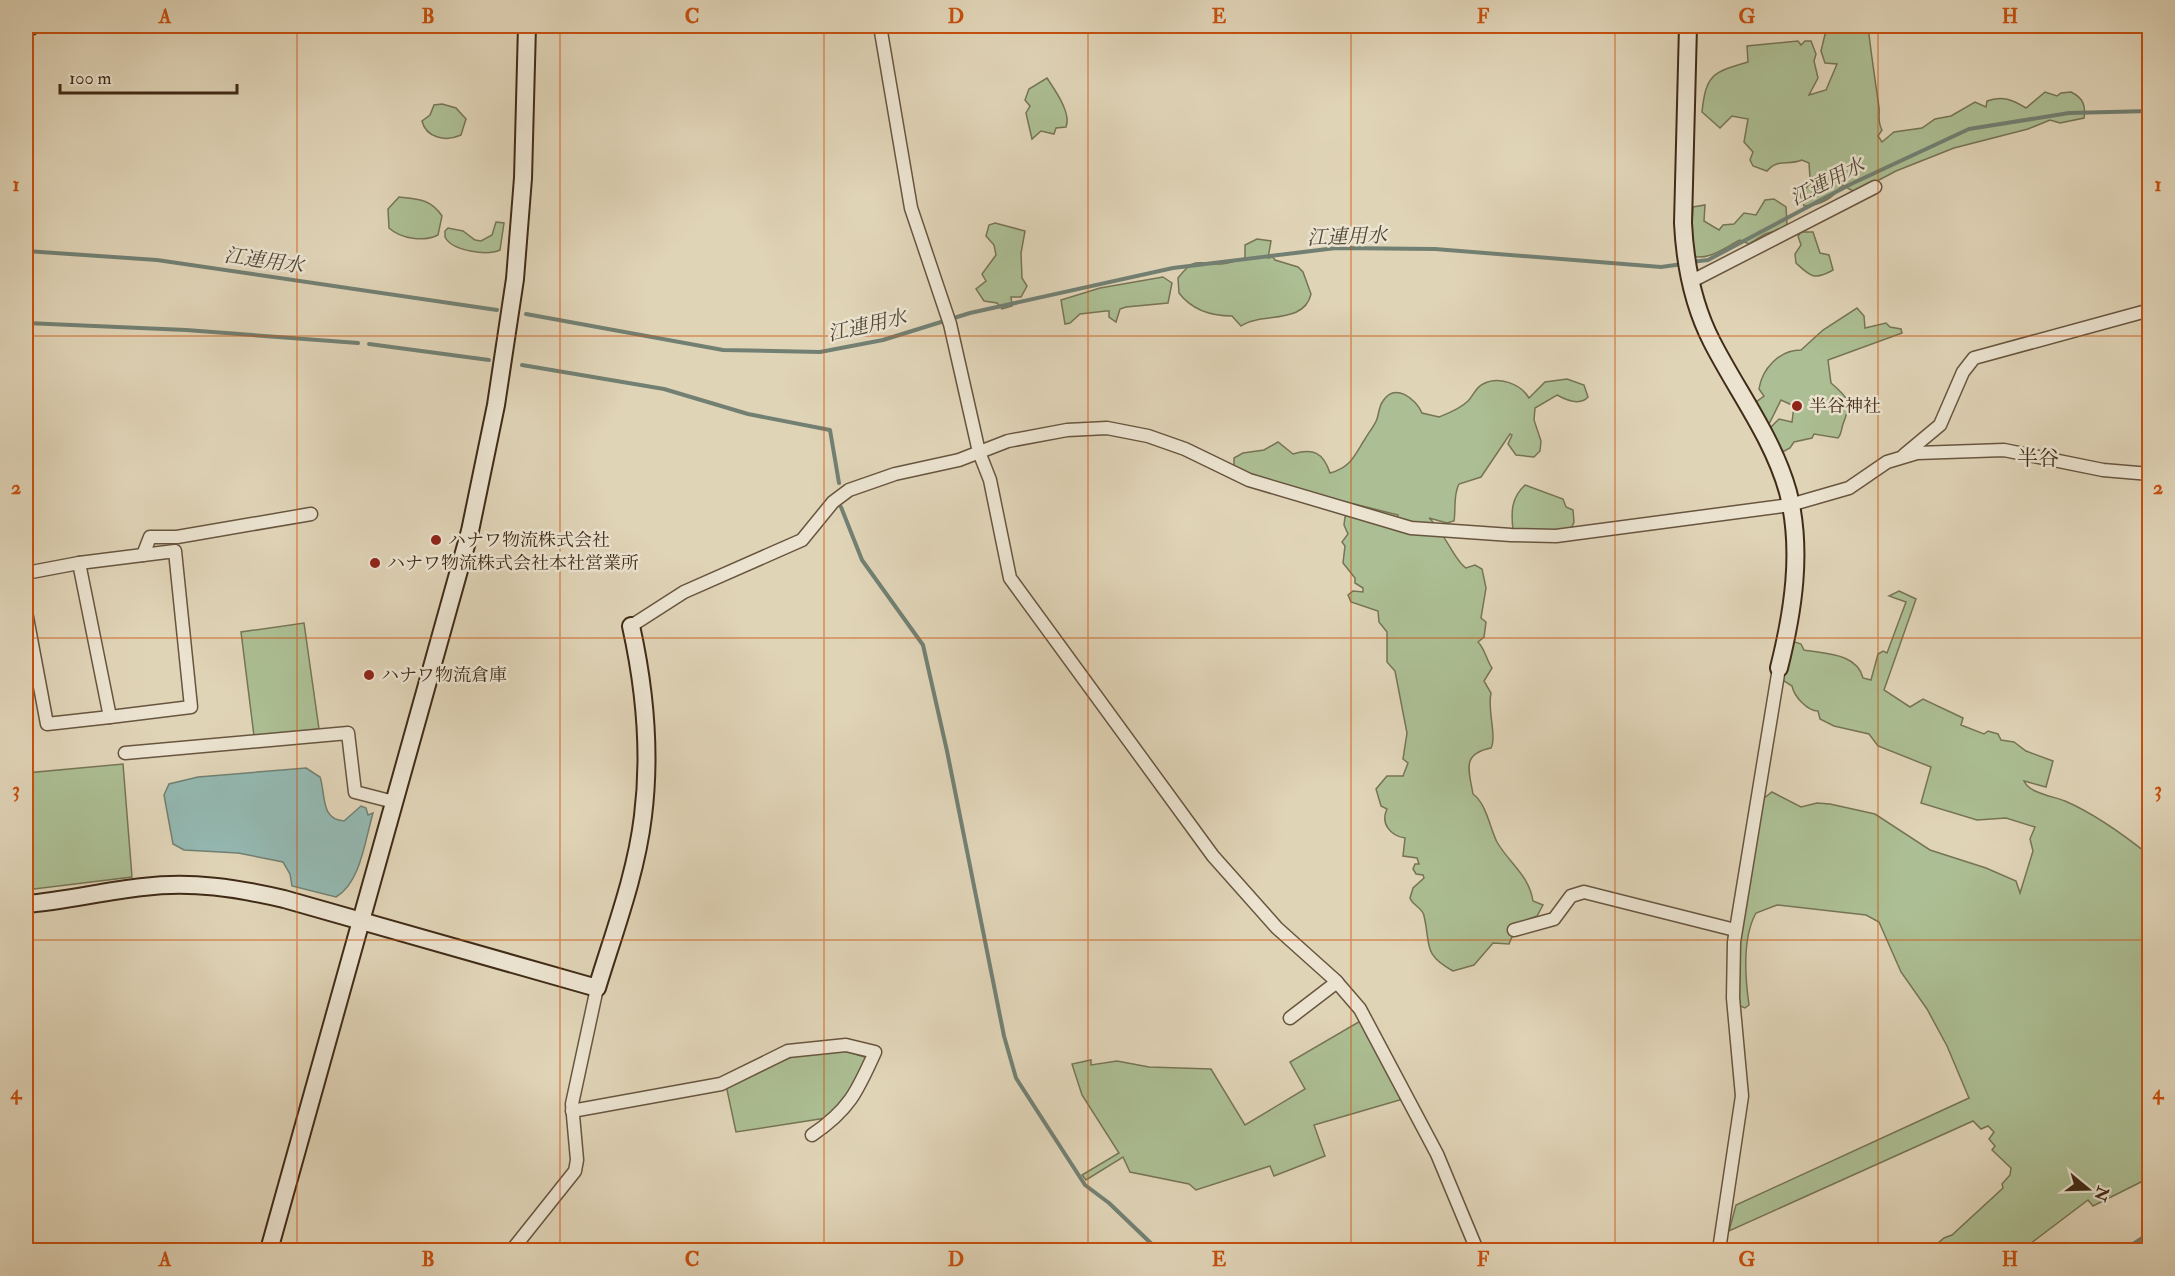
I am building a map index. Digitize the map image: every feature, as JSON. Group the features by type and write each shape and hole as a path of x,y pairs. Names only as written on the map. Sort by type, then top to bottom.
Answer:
{"street":[{"path":"26,29 31,26"},
{"path":"269,1251 470,531 496,405 515,279 523,177 526,26"},
{"path":"880,26 911,208 949,318 980,452 990,480 1010,578 1179,806 1213,856 1276,928 1337,982 1360,1009 1437,1154 1477,1251"},
{"path":"1688,26 1683,223 1689,279 1711,340 1761,430 1783,480 1790,505 1795,576 1735,930 1733,995 1742,1096 1719,1251"},
{"path":"1689,279 1875,187"},
{"path":"513,1251 575,1171 577,1160 572,1111 580,1054 597,988 631,877 643,818 647,734 642,685 631,626 684,592 802,540 833,502 849,490 895,474 959,460 1008,441 1067,430 1107,428 1148,436 1185,448 1249,480 1411,528 1556,536 1790,505 1849,488 1887,462 1903,455 1940,425 1963,372 1974,358 2150,310"},
{"path":"1903,455 2004,450 2103,470 2150,474"},
{"path":"143,555 150,537 177,537 311,514"},
{"path":"26,573 79,563 175,551 191,707 47,724 26,612"},
{"path":"79,563 110,717"},
{"path":"126,753 348,733 355,792 394,802"},
{"path":"26,904 146,886 198,884 232,887 597,988"},
{"path":"1514,930 1554,919 1571,896 1584,892 1735,930"},
{"path":"1290,1018 1337,982"},
{"path":"572,1111 721,1084 788,1051 846,1045 875,1052 855,1097 832,1122 812,1135"}],"green space":[{"path":"1827,26 1868,26 1882,130 1878,136 1882,142 1894,132 1922,128 1935,119 1951,116 1975,102 1986,107 1987,101 2003,98 2026,108 2045,92 2057,96 2061,93 2075,94 2083,102 2084,118 2060,123 2050,120 2028,129 1954,148 1896,171 1860,190 1853,191 1842,185 1826,200 1804,206 1800,194 1813,181 1810,178 1809,163 1802,160 1779,163 1767,171 1753,166 1750,160 1753,152 1744,142 1748,119 1732,116 1720,128 1702,112 1706,90 1713,76 1748,62 1747,46 1798,41 1801,45 1805,41 1811,41 1816,54 1814,61 1818,78 1809,95 1826,90 1837,64 1825,63 1821,51"},
{"path":"1047,78 1067,115 1066,127 1056,128 1054,134 1041,131 1032,139 1026,113 1030,106 1025,100 1029,89"},
{"path":"442,104 456,108 466,119 461,135 449,138 437,137 424,127 422,121 430,115 434,105"},
{"path":"399,197 424,201 438,210 442,216 438,235 413,238 400,235 389,228 388,209"},
{"path":"1774,199 1786,207 1787,224 1783,229 1765,234 1749,244 1740,240 1704,257 1690,256 1693,207 1705,205 1704,221 1719,230 1723,225 1734,224 1744,213 1756,215 1765,200"},
{"path":"496,222 504,223 500,250 494,252 462,249 445,237 445,231 448,228 463,231 475,240 481,241 492,235"},
{"path":"995,223 1025,231 1021,253 1022,278 1027,286 1021,297 1011,297 1012,306 1002,309 997,303 984,301 976,289 986,281 982,274 996,255 994,245 986,236 989,225"},
{"path":"1801,232 1813,232 1820,253 1829,255 1833,270 1813,276 1796,263 1795,254 1801,245 1798,236"},
{"path":"1257,239 1271,241 1268,258 1273,257 1275,260 1298,267 1303,272 1311,294 1307,304 1300,310 1291,314 1259,319 1241,326 1232,316 1217,315 1196,308 1179,293 1178,278 1188,267 1197,263 1220,264 1245,258 1245,245"},
{"path":"1163,277 1172,283 1168,303 1120,309 1116,322 1109,317 1109,311 1106,311 1080,314 1070,323 1065,324 1061,300 1100,288"},
{"path":"1857,308 1864,316 1865,328 1886,323 1890,327 1901,329 1902,333 1828,360 1831,383 1842,393 1848,405 1840,435 1838,438 1814,434 1812,438 1794,442 1790,448 1779,454 1768,430 1779,419 1792,422 1794,406 1781,400 1767,428 1758,413 1756,402 1764,396 1759,389 1764,374 1779,357 1801,350 1823,330"},
{"path":"1567,379 1584,385 1588,397 1577,402 1557,395 1535,408 1534,420 1541,441 1540,451 1534,457 1516,455 1508,444 1512,435 1510,434 1481,477 1459,484 1455,497 1454,521 1447,523 1429,518 1440,530 1462,565 1466,568 1475,565 1482,569 1486,588 1481,618 1486,622 1484,637 1478,642 1492,668 1484,681 1491,693 1493,743 1491,748 1475,754 1471,759 1470,778 1473,794 1484,809 1497,842 1523,876 1533,901 1543,905 1537,916 1528,920 1513,935 1509,944 1493,943 1474,965 1453,971 1436,959 1429,948 1423,913 1410,898 1413,888 1424,878 1423,875 1416,874 1413,869 1415,864 1419,864 1417,858 1403,856 1405,838 1395,835 1388,828 1385,820 1387,809 1381,806 1376,789 1387,776 1403,776 1408,763 1403,759 1407,733 1395,671 1387,662 1387,632 1379,622 1378,611 1351,602 1348,595 1353,591 1363,592 1363,588 1355,583 1355,578 1343,563 1345,546 1342,542 1348,534 1344,525 1345,517 1351,513 1396,520 1398,515 1255,479 1234,467 1234,458 1243,453 1264,450 1278,442 1293,454 1306,451 1316,453 1324,460 1330,473 1343,468 1351,460 1375,424 1382,403 1388,395 1393,393 1410,398 1422,413 1439,417 1462,406 1478,387 1489,382 1508,382 1520,388 1529,398 1545,382"},
{"path":"1525,485 1563,499 1566,507 1573,510 1574,522 1570,531 1513,530 1513,506 1517,495"},
{"path":"1899,591 1916,599 1884,690 1910,707 1923,699 1963,718 1961,725 1984,734 1988,731 1998,734 2001,740 2014,742 2026,751 2053,761 2046,787 2024,781 2027,785 2087,812 2149,855 2149,1178 2093,1206 2088,1200 2022,1250 1930,1250 1944,1238 1952,1235 2003,1188 2002,1184 2010,1175 2011,1168 1992,1150 1995,1146 1989,1139 1994,1132 1988,1126 1981,1129 1973,1121 1729,1231 1736,1205 1969,1098 1947,1046 1927,1009 1901,972 1879,922 1866,915 1777,905 1756,913 1748,934 1747,946 1746,982 1749,1005 1745,1008 1740,1006 1737,982 1738,956 1744,903 1763,799 1772,792 1801,807 1817,803 1830,804 1875,814 1930,850 1986,868 2016,881 2020,893 2033,851 2030,839 2035,827 2006,818 1977,820 1921,803 1931,767 1878,746 1869,734 1834,726 1820,719 1818,711 1805,706 1792,686 1781,679 1789,640 1801,644 1804,650 1847,659 1860,670 1863,678 1871,680 1878,654 1883,651 1887,653 1906,602 1889,596"},
{"path":"304,623 319,729 254,736 241,632"},
{"path":"123,764 132,877 26,890 26,773"},
{"path":"1362,1020 1403,1099 1314,1125 1325,1156 1274,1176 1270,1166 1196,1190 1189,1184 1130,1172 1123,1157 1086,1180 1082,1175 1119,1153 1082,1095 1072,1064 1091,1060 1091,1065 1117,1061 1149,1067 1211,1069 1245,1125 1305,1089 1290,1062"},
{"path":"842,1050 868,1058 851,1096 826,1118 736,1132 726,1085 792,1057"}],"water":[{"path":"306,768 320,777 325,805 331,816 344,821 361,806 366,808 368,815 373,813 357,871 344,890 336,897 292,886 290,874 283,862 238,853 184,850 173,844 164,795 169,784 198,777"}],"waterway":[{"name":"江連用水","path":"1691,262 1708,260 1851,184 1969,129 2069,113 2150,111"},
{"name":"江連用水","path":"526,314 723,350 820,352 883,340 970,313 1173,268 1336,248 1435,249 1661,267 1683,264"},
{"name":"江連用水","path":"26,251 157,260 497,310"},
{"path":"26,323 186,330 358,343"},
{"path":"369,344 489,360"},
{"path":"522,365 664,389 748,414 830,430 839,483"},
{"path":"841,507 862,560 923,645 947,751 1004,1036 1016,1078 1085,1185 1109,1203 1158,1250"},
{"path":"2124,1250 2150,1233"}],"place":[{"name":"半谷神社","path":"1797,406"},
{"name":"ハナワ物流株式会社","path":"436,540"},
{"name":"ハナワ物流株式会社本社営業所","path":"375,563"},
{"name":"ハナワ物流倉庫","path":"369,675"}],"district":[{"name":"半谷","path":"2038,458"}]}
